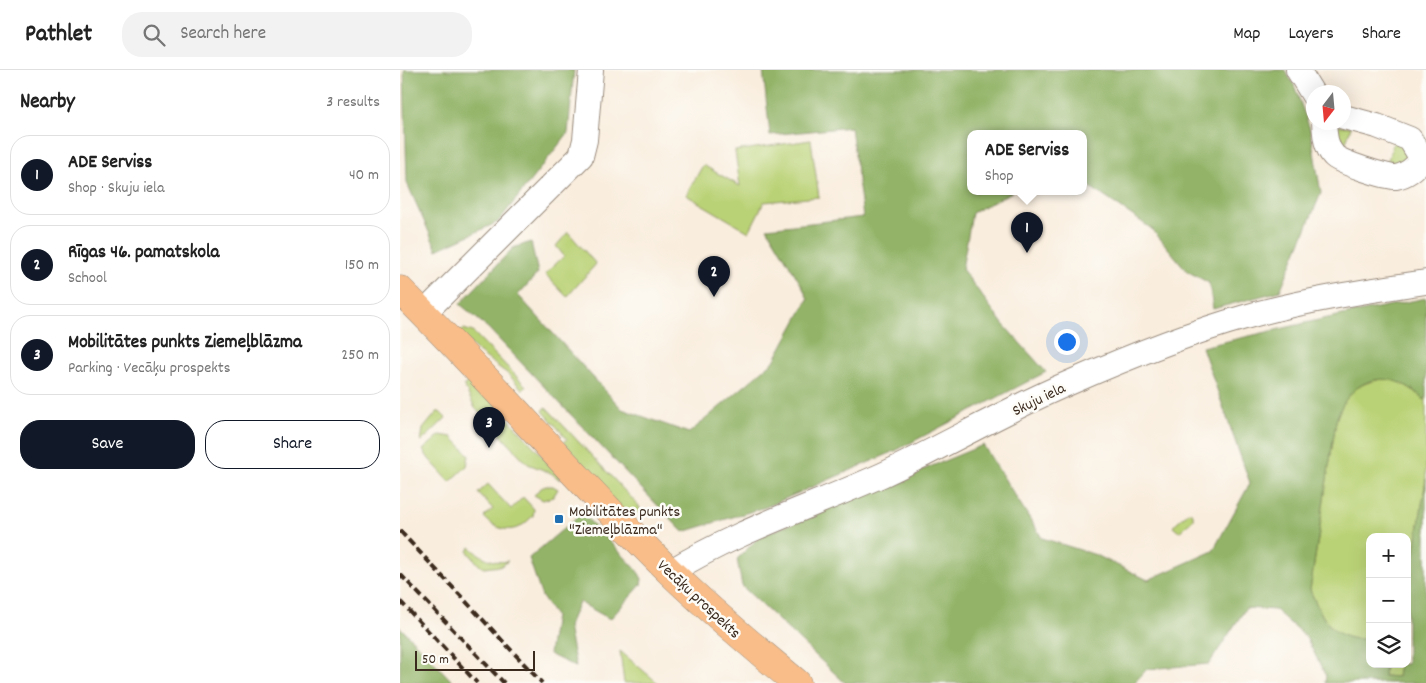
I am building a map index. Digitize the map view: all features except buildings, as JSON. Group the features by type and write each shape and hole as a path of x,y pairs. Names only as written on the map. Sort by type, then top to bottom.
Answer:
{"main road":[{"name":"Vecāķu prospekts","path":"400,290 670,572 797,683"}],"street":[{"path":"424,313 581,156 585,140 591,70"},
{"path":"1298,70 1307,85"},
{"path":"1325,130 1327,147 1335,158 1374,172 1396,177 1414,168 1422,159 1410,139 1351,118"},
{"name":"Skuju iela","path":"670,572 698,555 731,539 883,475 1040,396 1123,360 1245,317 1340,295 1426,282"}],"green space":[{"path":"404,70 574,70 568,133 498,222 437,250 407,183"},
{"path":"763,70 1285,70 1294,85 1306,118 1306,130 1310,130 1321,193 1280,291 1213,309 1209,283 1187,271 1152,229 1087,185 1087,130 967,130 967,195 1006,195 972,213 962,269 1003,324 1046,372 895,451 766,507 683,532 488,328 460,304 513,248 531,242 538,273 518,295 622,409 689,433 774,361 808,299 767,228 863,217 851,127 770,135"},
{"path":"1334,130 1350,130 1342,154"},
{"path":"811,140 819,197 764,202 749,232 686,195 703,165 740,186 735,151"},
{"path":"1394,141 1402,144 1408,159 1404,163 1385,169"},
{"path":"568,232 596,264 567,297 545,274 564,256 556,246"},
{"path":"1426,298 1426,397 1424,400 1411,389 1398,382 1385,379 1372,380 1361,385 1351,394 1342,406 1336,421 1310,590 1320,611 1331,627 1347,637 1366,639 1366,668 1385,668 1384,676 1397,677 1398,668 1411,668 1411,577 1426,479 1426,683 1325,683 1326,676 1306,637 1275,610 1246,608 1209,664 1147,669 1134,683 845,683 742,586 737,559 759,537 983,445 1042,538 1096,555 1148,580 1213,551 1250,483 1202,347"},
{"path":"464,329 473,332 526,386 523,390 508,374 481,354 460,334 460,331"},
{"path":"471,378 558,473 560,480 551,473 528,464 475,408 464,386"},
{"path":"1383,379 1400,383 1410,388 1423,399 1426,397 1426,479 1411,577 1411,533 1366,533 1366,639 1357,639 1338,633 1331,627 1320,611 1310,590 1336,421 1342,404 1347,397 1358,387"},
{"path":"546,407 639,506 640,510 629,521 564,442 567,439 543,411"},
{"path":"437,412 440,412 446,418 421,442 423,429"},
{"path":"440,435 452,437 469,455 467,466 450,482 423,450"},
{"path":"488,484 511,509 523,497 534,509 533,516 522,525 511,529 501,528 492,524 484,517 493,509 478,493"},
{"path":"553,486 558,489 553,497 543,500 534,495 541,488"},
{"path":"1189,512 1193,514 1193,520 1179,532 1173,527"},
{"path":"582,513 637,570 642,579 641,585 610,619 579,602 568,627 576,667 549,654 555,616 542,597 529,558"},
{"path":"470,547 488,559 502,562 508,561 501,566 484,568 468,552"},
{"path":"400,627 453,682 454,683 400,683"},
{"path":"620,651 658,683 624,683"},
{"path":"1385,668 1398,668 1397,677 1384,676"}],"railway":[{"path":"400,531 542,683"},
{"path":"400,574 504,683"},
{"path":"400,601 477,683"}],"place":[{"name":"ADE Serviss","path":"1027,253"},
{"name":"Rīgas 46. pamatskola","path":"714,297"},
{"name":"Mobilitātes punkts Ziemeļblāzma","path":"489,448"},
{"name":"Mobilitātes punkts \"Ziemeļblāzma\"","path":"559,519"}]}
